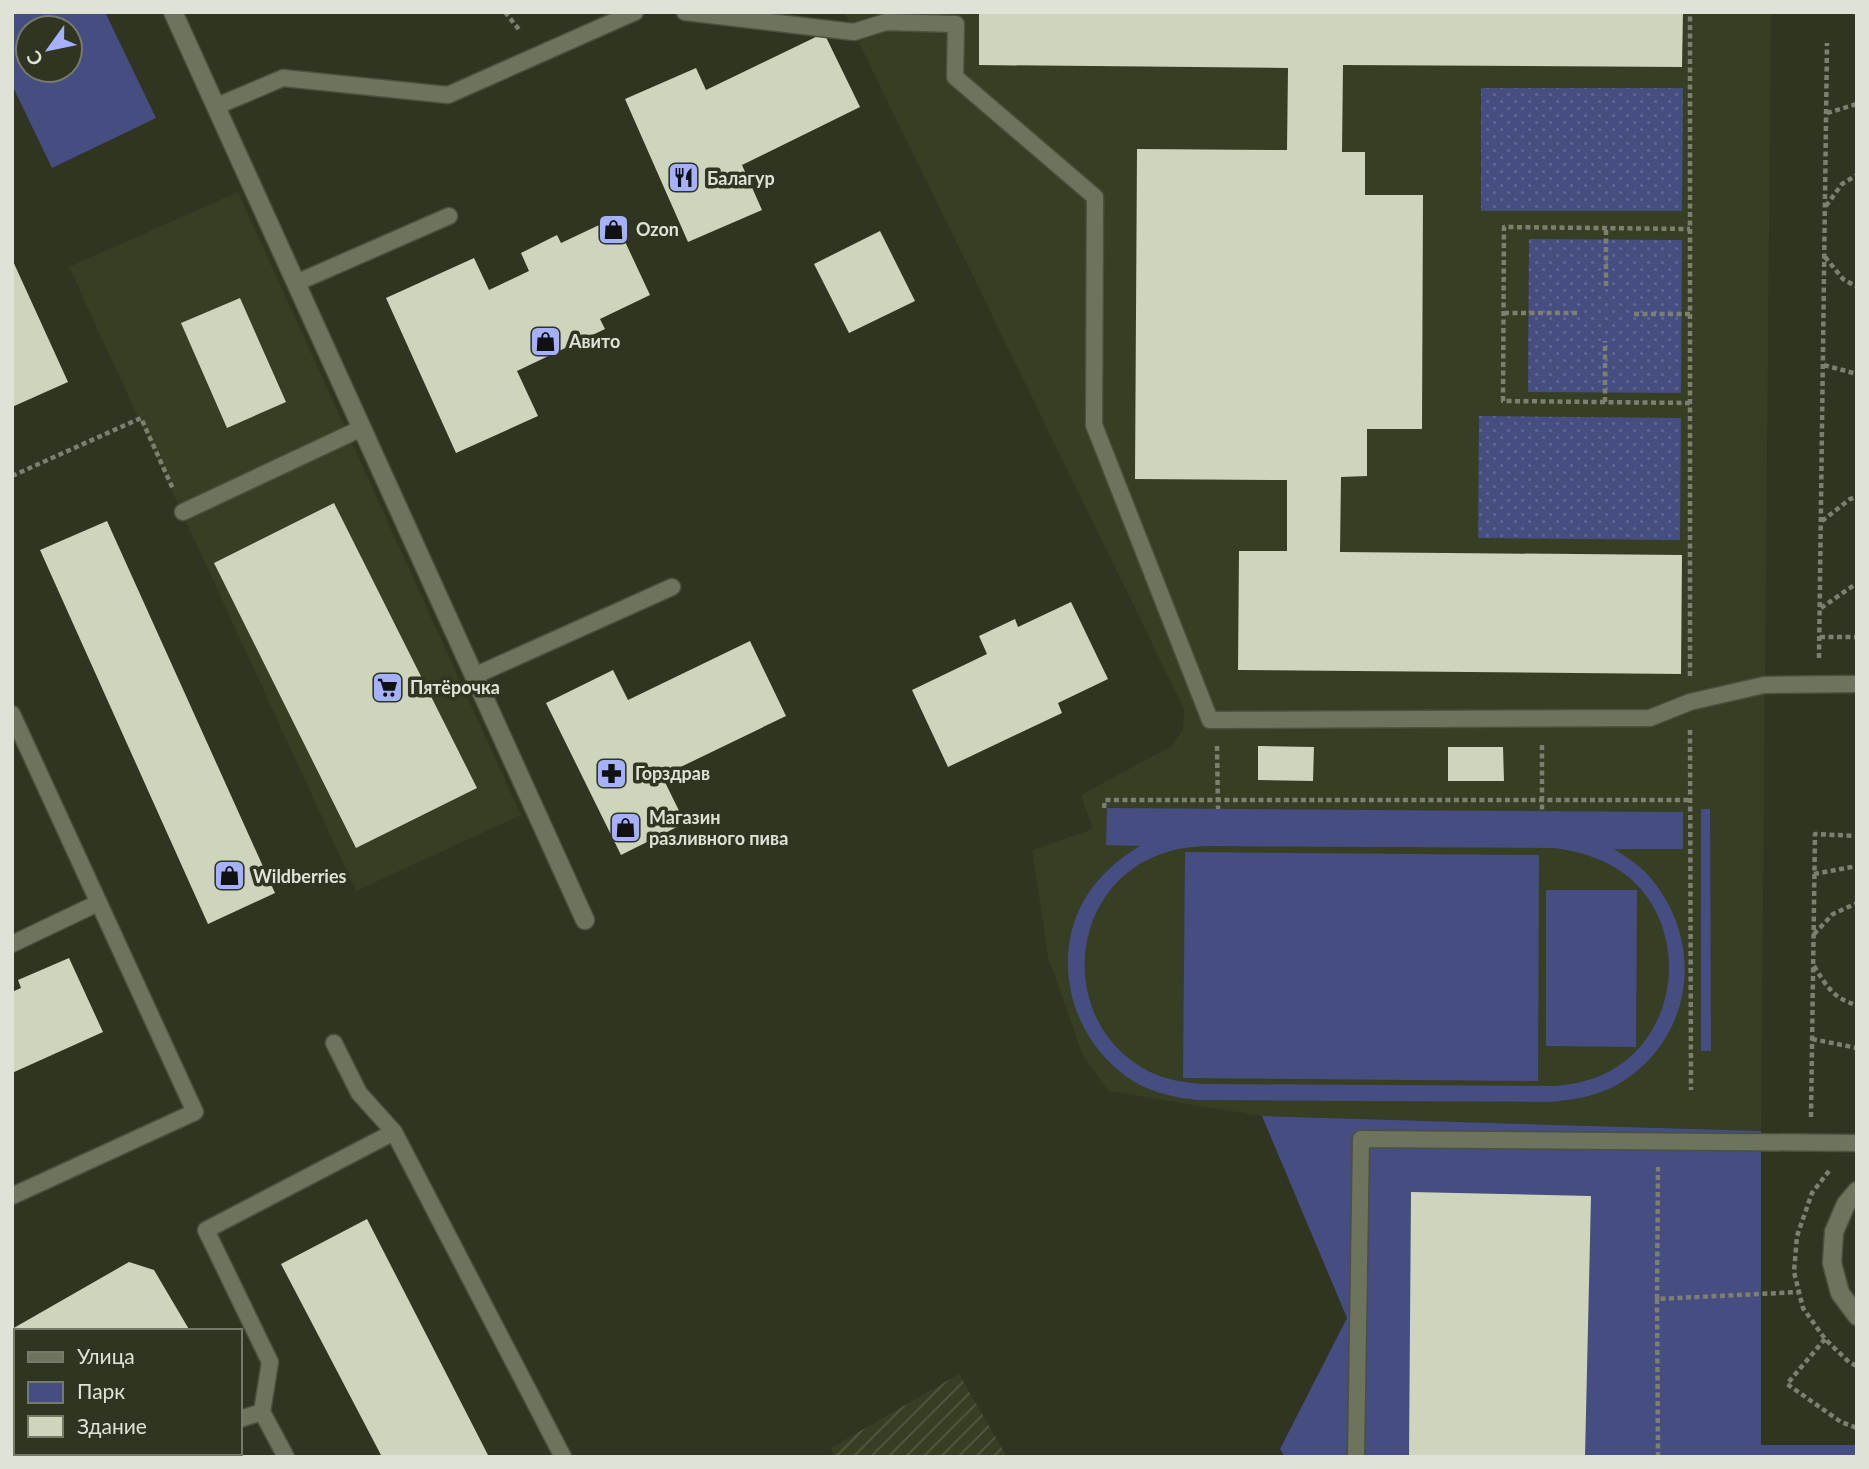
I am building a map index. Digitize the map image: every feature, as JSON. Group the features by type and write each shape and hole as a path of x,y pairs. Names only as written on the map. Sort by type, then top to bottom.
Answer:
{"street":[{"path":"173,12 585,920"},
{"path":"1857,1191 1846,1204 1834,1232 1832,1263 1840,1293 1857,1316"}],"lane":[{"path":"217,106 283,78 448,95 635,12"},
{"path":"685,12 854,32 886,22 956,24 955,77 1095,197 1094,425 1210,720 1650,718 1690,702 1765,685 1857,684"},
{"path":"296,283 449,216"},
{"path":"183,512 362,428"},
{"path":"474,676 672,587"},
{"path":"12,714 195,1112 12,1196"},
{"path":"12,944 98,903"},
{"path":"334,1043 359,1093 394,1132 563,1457"},
{"path":"286,1457 261,1412 270,1362 206,1230 394,1132"},
{"path":"1356,1457 1361,1139 1857,1143"},
{"path":"242,1418 261,1412"}],"path":[{"path":"1690,12 1691,1090"},
{"path":"1827,43 1819,637 1857,638"},
{"path":"1827,113 1857,104"},
{"path":"1826,207 1842,184 1857,175"},
{"path":"1690,229 1504,228 1503,401 1690,403"},
{"path":"1606,228 1606,286"},
{"path":"1825,257 1843,279 1857,287"},
{"path":"1504,313 1578,313"},
{"path":"1633,314 1690,314"},
{"path":"1605,341 1605,402"},
{"path":"1824,365 1857,374"},
{"path":"12,476 141,418 183,512"},
{"path":"1822,522 1850,499 1857,497"},
{"path":"1820,608 1857,583"},
{"path":"1541,718 1542,810"},
{"path":"1217,719 1217,808"},
{"path":"1104,808 1105,800 1690,800"},
{"path":"1811,1142 1815,834 1857,836"},
{"path":"1815,874 1857,866"},
{"path":"1814,934 1833,914 1857,903"},
{"path":"1813,965 1829,990 1857,1005"},
{"path":"1812,1040 1857,1048"},
{"path":"1658,1157 1658,1457"},
{"path":"1657,1299 1799,1292"},
{"path":"1825,1339 1787,1384 1841,1422 1857,1428"}],"shaded area":[{"path":"844,12 1771,12 1761,1131 1262,1116 1108,1091 1082,1053 1048,957 1032,850 1093,829 1081,795 1173,745 1183,729 1184,709"},
{"path":"238,192 521,815 356,891 69,267"},
{"path":"959,1374 1007,1457 835,1457 831,1448"}],"green space":[{"path":"12,12 105,12 156,118 52,168 12,85"},
{"path":"1481,88 1683,88 1682,211 1481,211"},
{"path":"1529,239 1682,240 1681,393 1528,392"},
{"path":"1479,416 1681,418 1680,540 1478,538"},
{"path":"1107,808 1683,812 1683,849 1614,849 1648,875 1667,901 1679,930 1684,959 1683,989 1676,1017 1662,1044 1642,1067 1607,1090 1566,1100 1199,1100 1157,1092 1133,1081 1111,1064 1093,1043 1080,1019 1071,993 1068,966 1070,939 1078,912 1102,876 1140,846 1106,845","holes":["1204,846 1553,848 1577,852 1599,860 1630,878 1655,909 1664,933 1669,959 1668,986 1661,1011 1649,1035 1632,1055 1610,1071 1596,1077 1554,1086 1190,1083 1148,1071 1118,1049 1098,1020 1087,988 1085,954 1093,922 1109,892 1134,868 1167,852"]},
{"path":"1701,809 1710,809 1711,1051 1701,1051"},
{"path":"1185,852 1539,855 1538,1081 1183,1078"},
{"path":"1546,890 1637,890 1636,1047 1546,1046"},
{"path":"1262,1116 1761,1131 1761,1445 1857,1445 1857,1457 1285,1457 1280,1449 1347,1318"}],"building":[{"path":"979,12 1683,12 1682,67 1343,65 1342,152 1365,152 1365,195 1423,195 1422,429 1367,429 1367,476 1341,477 1340,552 1682,555 1681,674 1238,670 1239,551 1287,551 1287,480 1135,479 1137,149 1287,150 1288,68 979,65"},
{"path":"824,33 860,107 742,165 762,210 688,242 625,99 696,68 706,90"},
{"path":"614,218 650,295 600,319 605,329 517,371 538,416 456,453 386,298 474,258 489,290 529,271 521,253 557,235 561,243"},
{"path":"880,231 915,301 849,333 814,264"},
{"path":"12,259 68,382 12,407"},
{"path":"240,298 286,402 227,428 181,323"},
{"path":"334,503 477,788 356,848 214,563"},
{"path":"107,521 275,893 208,924 40,550"},
{"path":"1071,602 1108,679 1058,703 1062,713 948,767 912,690 987,654 979,636 1015,619 1018,627"},
{"path":"750,641 786,716 662,776 685,823 621,855 546,703 613,670 628,700"},
{"path":"1258,746 1314,747 1313,781 1258,780"},
{"path":"1448,747 1503,747 1504,781 1448,781"},
{"path":"69,958 103,1032 12,1073 12,992 21,988 18,980"},
{"path":"1411,1192 1591,1196 1585,1457 1409,1457"},
{"path":"367,1219 489,1457 382,1457 281,1264"},
{"path":"129,1262 154,1270 189,1329 14,1329 12,1456 12,1329"}],"place":[{"name":"Балагур","path":"684,178"},
{"name":"Ozon","path":"613,229"},
{"name":"Авито","path":"546,341"},
{"name":"Пятёрочка","path":"387,687"},
{"name":"Горздрав","path":"612,773"},
{"name":"Магазин разливного пива","path":"626,827"},
{"name":"Wildberries","path":"230,876"}]}
